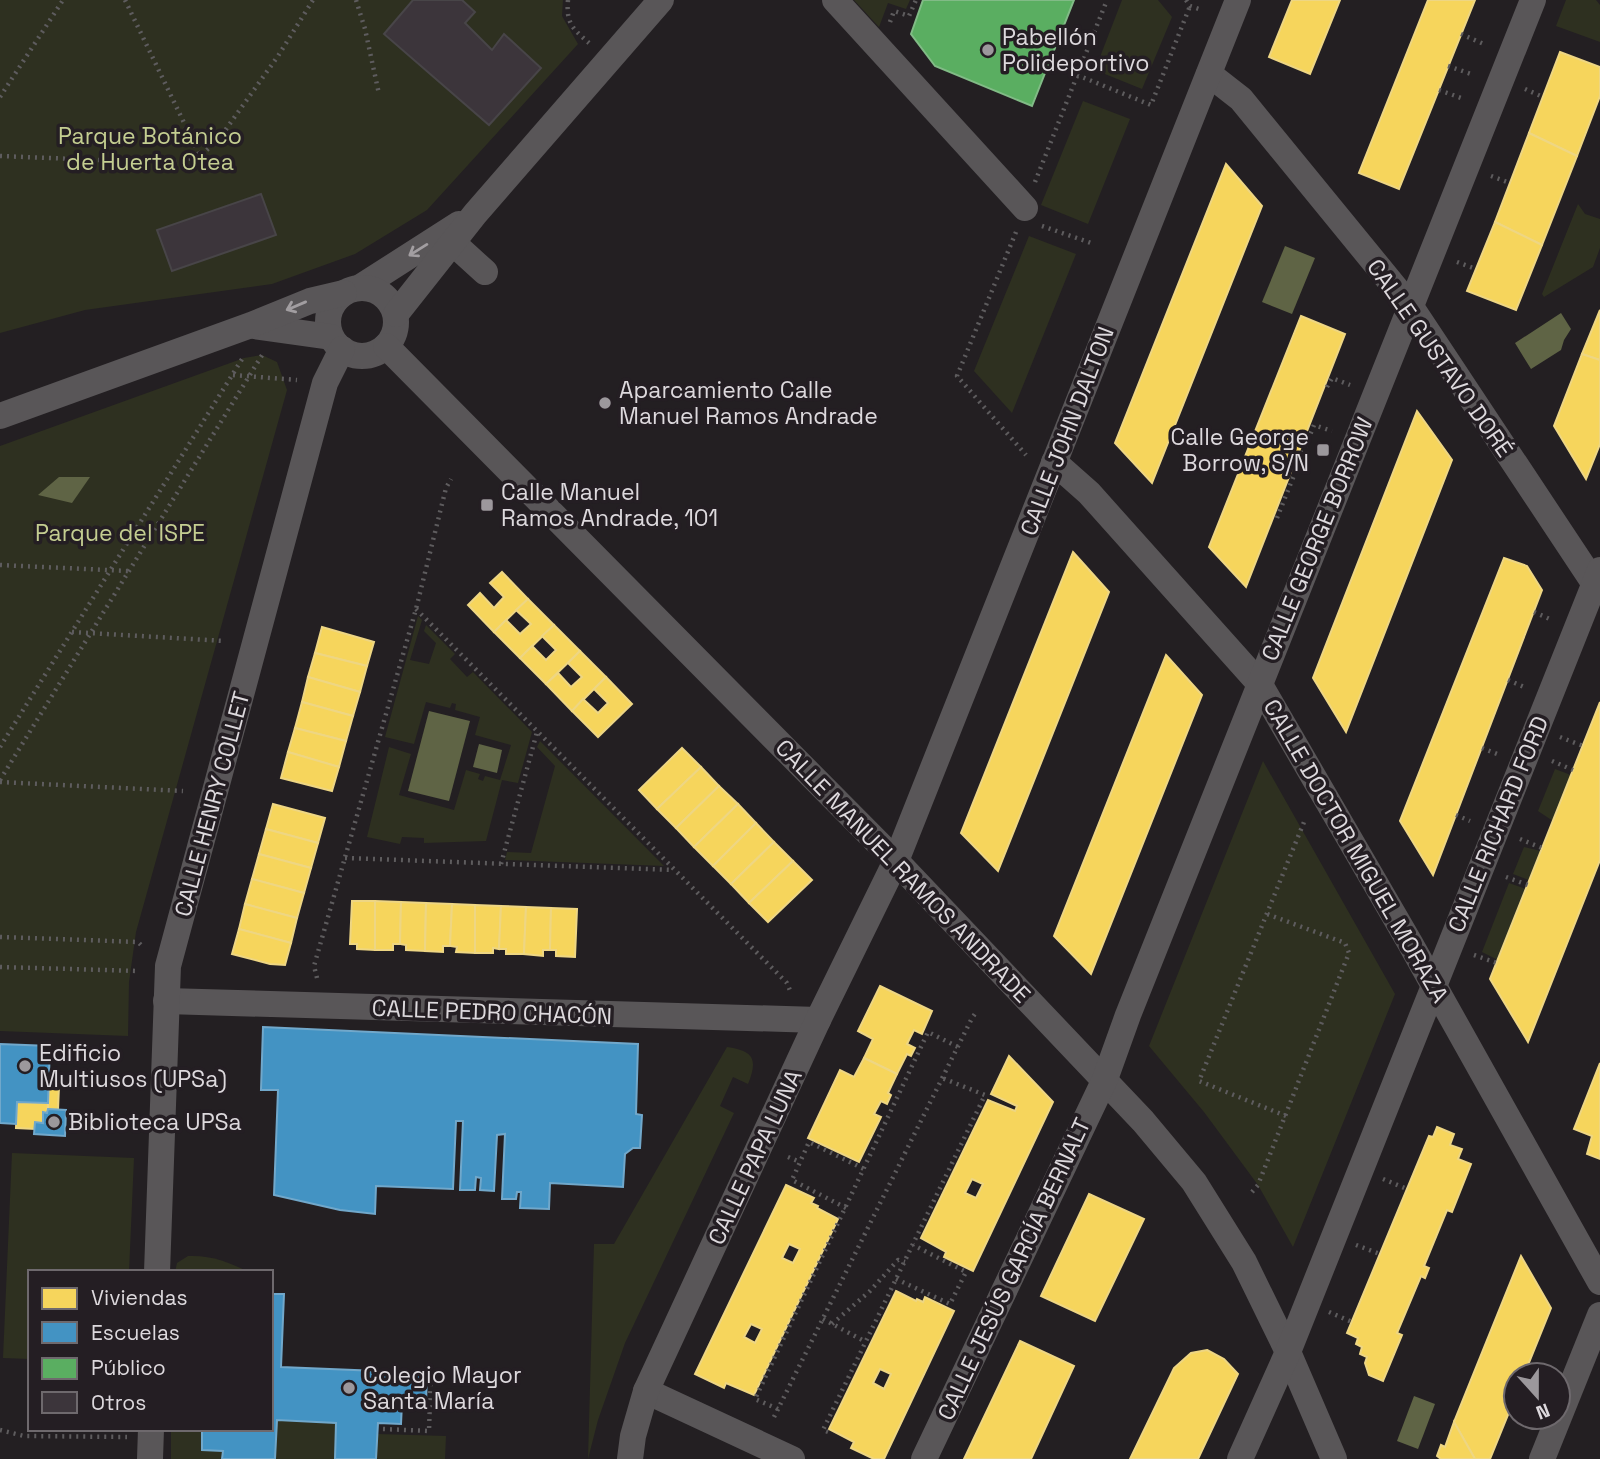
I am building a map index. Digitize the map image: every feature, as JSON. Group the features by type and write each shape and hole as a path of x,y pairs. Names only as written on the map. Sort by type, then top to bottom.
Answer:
{"street":[{"path":"475,214 335,302 328,325 337,343 352,354 364,356 376,353 386,346 393,337 396,314 475,214 661,0"},
{"path":"835,0 1029,215"},
{"name":"CALLE JOHN DALTON","path":"896,861 1238,0"},
{"name":"CALLE GEORGE BORROW","path":"1105,1079 1259,683 1533,0"},
{"name":"CALLE GUSTAVO DORÉ","path":"1209,74 1241,99 1410,307 1598,582"},
{"path":"453,243 485,272"},
{"path":"0,416 248,337 310,300 352,291 375,290 388,300 396,314"},
{"path":"248,337 337,343"},
{"name":"CALLE HENRY COLLET","path":"157,1270 169,966 337,343"},
{"name":"CALLE MANUEL RAMOS ANDRADE","path":"386,346 896,861 1143,1121 1194,1182 1244,1262 1288,1352 1334,1459"},
{"name":"CALLE DOCTOR MIGUEL MORAZA","path":"1054,463 1090,493 1259,683 1600,1282"},
{"name":"CALLE RICHARD FORD","path":"1240,1459 1288,1352 1457,924 1598,582"},
{"name":"CALLE PAPA LUNA","path":"631,1459 633,1436 646,1391 818,1020 896,861"},
{"name":"CALLE PEDRO CHACÓN","path":"166,1001 818,1020"},
{"name":"CALLE JESÚS GARCÍA BERNALT","path":"924,1459 1105,1079"},
{"path":"1542,1459 1600,1315"},
{"path":"646,1391 792,1459"},
{"path":"143,1433 150,1459"}],"path":[{"path":"0,97 62,0"},
{"path":"125,0 200,156"},
{"path":"0,156 171,163 200,156 219,139 278,56 313,0"},
{"path":"356,0 379,94"},
{"path":"568,0 567,18 576,32 589,43"},
{"path":"873,42 884,34 894,11 909,16 916,0"},
{"path":"1185,0 1190,6 1199,9"},
{"path":"1077,75 1151,105 1190,6"},
{"path":"1461,34 1486,46"},
{"path":"1448,66 1474,75"},
{"path":"1523,88 1543,97"},
{"path":"1439,90 1464,100"},
{"path":"1487,174 1510,183"},
{"path":"1029,215 1094,244"},
{"path":"1451,260 1476,270"},
{"path":"0,747 244,358 248,337"},
{"path":"183,791 0,781 266,347"},
{"path":"233,375 297,380"},
{"path":"1327,387 1332,378 1350,385"},
{"path":"1277,518 1314,425 1332,431"},
{"path":"317,978 314,966 416,609 446,488 451,480"},
{"path":"0,565 128,571"},
{"path":"416,609 788,983 791,995"},
{"path":"1534,612 1552,620"},
{"path":"72,632 225,641"},
{"path":"1508,680 1524,687"},
{"path":"500,864 537,732"},
{"path":"1560,737 1583,746"},
{"path":"1482,748 1497,754"},
{"path":"1551,761 1573,771"},
{"path":"1456,815 1470,821"},
{"path":"1286,1116 1199,1081 1304,822"},
{"path":"1520,839 1542,848"},
{"path":"345,858 674,870"},
{"path":"1505,876 1528,885"},
{"path":"1252,1192 1258,1185 1349,954 1345,943 1267,914"},
{"path":"0,937 138,942 142,946"},
{"path":"1474,954 1497,963"},
{"path":"0,967 139,971"},
{"path":"774,1417 977,1011"},
{"path":"778,1409 755,1399 928,1032 958,1047"},
{"path":"828,1432 823,1430 985,1095 942,1078"},
{"path":"846,1208 792,1181 809,1142 864,1169"},
{"path":"788,1157 800,1162"},
{"path":"1390,1182 1407,1189"},
{"path":"897,1279 950,1304 961,1289 967,1272 912,1245"},
{"path":"1363,1247 1380,1254"},
{"path":"832,1324 870,1291 898,1260 905,1262"},
{"path":"1336,1315 1352,1322"},
{"path":"823,1319 866,1342"},
{"path":"383,1429 429,1431 431,1370"},
{"path":"0,1430 24,1436 143,1433"}],"green space":[{"name":"Parque Botánico de Huerta Otea","path":"0,0 563,0 562,16 578,44 427,210 355,254 272,284 85,310 0,333"},
{"path":"854,0 910,0 906,9 888,3 879,27"},
{"path":"1122,0 1158,0 1172,17 1142,89 1095,70"},
{"path":"1566,0 1596,0 1600,5 1600,42 1556,26"},
{"path":"1083,101 1130,119 1088,224 1041,205"},
{"path":"1578,204 1585,214 1600,219 1600,248 1593,267 1544,297 1542,294"},
{"path":"1029,236 1076,254 1012,413 974,371"},
{"name":"Parque del ISPE","path":"262,355 277,362 287,390 136,932 129,982 128,1036 0,1031 0,446 244,358"},
{"path":"418,616 422,620 410,660 429,664 436,643 424,631 426,625 455,654 450,659 467,677 473,672 532,732 518,783 502,780 486,841 424,843 424,838 402,837 400,844 367,837 389,747 411,754 399,795 454,810 466,770 480,774 478,779 483,781 485,776 500,780 511,745 475,735 480,717 455,710 456,704 452,703 450,708 426,702 414,744 385,737"},
{"path":"540,741 664,866 505,860 507,852 531,853 555,766 537,747"},
{"path":"1263,761 1395,994 1293,1247 1258,1185 1204,1112 1149,1046"},
{"path":"1555,769 1571,775 1553,821 1538,811"},
{"path":"1524,847 1541,851 1529,880 1513,874"},
{"path":"1509,883 1526,889 1498,960 1482,952"},
{"path":"727,1047 743,1051 751,1058 753,1068 748,1084 733,1077 720,1106 734,1113 625,1343 598,1420 588,1459 594,1244 614,1244"},
{"path":"12,1153 134,1158 129,1270 28,1270 28,1359 3,1358"},
{"path":"188,1256 204,1257 245,1270 175,1270 177,1263"},
{"path":"277,1420 336,1423 335,1459 275,1459"},
{"path":"171,1431 202,1431 202,1450 223,1451 222,1459 171,1459"},
{"path":"377,1434 446,1436 445,1459 376,1459"}],"shaded area":[{"path":"1285,246 1315,258 1292,314 1262,302"},
{"path":"1561,313 1571,329 1561,350 1531,369 1515,343"},
{"path":"59,477 90,477 72,503 38,495"},
{"path":"429,711 470,721 449,801 408,791"},
{"path":"479,744 502,750 497,773 473,767"},
{"path":"1414,1396 1435,1404 1418,1449 1397,1441"}],"building: Viviendas":[{"path":"1292,0 1340,0 1310,74 1269,57"},
{"path":"1428,0 1475,0 1399,189 1359,173"},
{"path":"1560,52 1600,67 1600,96 1577,156 1529,133"},
{"path":"1529,133 1577,156 1542,245 1495,222"},
{"path":"1226,164 1262,206 1152,483 1115,443"},
{"path":"1495,222 1542,245 1516,310 1467,291"},
{"path":"1600,310 1600,360 1582,354"},
{"path":"1301,316 1345,334 1246,587 1209,547"},
{"path":"1582,354 1600,360 1600,444 1586,479 1554,426"},
{"path":"1417,411 1452,460 1346,732 1313,678"},
{"path":"1073,552 1109,592 998,871 961,833"},
{"path":"1504,558 1527,566 1542,590 1433,875 1400,821"},
{"path":"502,572 528,599 494,632 468,605 480,593 494,608 504,597 490,583"},
{"path":"528,599 554,625 520,658 494,632 506,620 520,634 531,624 516,610"},
{"path":"554,625 580,651 546,684 520,658 532,646 546,660 556,650 542,636"},
{"path":"322,627 374,642 367,666 315,653"},
{"path":"580,651 606,677 572,711 546,684 558,673 571,687 582,677 568,663"},
{"path":"315,653 367,666 360,692 308,677"},
{"path":"1166,655 1202,695 1091,974 1054,936"},
{"path":"308,677 360,692 353,716 302,702"},
{"path":"606,677 632,704 598,737 572,711 583,699 598,713 608,703 594,689"},
{"path":"302,702 353,716 346,741 295,728"},
{"path":"1600,702 1600,860 1528,1042 1490,979"},
{"path":"295,728 346,741 339,767 288,752"},
{"path":"682,748 701,767 657,809 639,790"},
{"path":"288,752 339,767 332,791 281,778"},
{"path":"701,767 719,786 676,828 657,809"},
{"path":"719,786 738,804 694,847 676,828"},
{"path":"273,804 325,818 318,843 266,829"},
{"path":"738,804 756,823 713,866 694,847"},
{"path":"756,823 774,842 731,884 713,866"},
{"path":"266,829 318,843 311,868 259,854"},
{"path":"774,842 793,861 749,903 731,884"},
{"path":"259,854 311,868 304,893 252,879"},
{"path":"793,861 812,880 768,922 749,903"},
{"path":"252,879 304,893 297,918 245,904"},
{"path":"352,901 375,901 375,950 357,949 357,944 350,944"},
{"path":"375,901 401,902 400,944 393,944 393,950 375,950"},
{"path":"401,902 426,903 425,951 406,950 406,945 400,944"},
{"path":"426,903 452,904 450,946 443,946 443,952 425,951"},
{"path":"245,904 297,918 291,943 239,929"},
{"path":"452,904 475,905 475,953 456,952 457,947 450,946"},
{"path":"475,905 501,906 499,949 493,948 493,953 475,953"},
{"path":"501,906 526,907 524,954 506,954 506,949 499,949"},
{"path":"526,907 551,908 550,950 543,950 543,956 524,954"},
{"path":"551,908 577,909 575,957 556,956 556,950 550,950"},
{"path":"239,929 291,943 285,965 232,954"},
{"path":"880,986 932,1011 922,1034 914,1030 907,1044 915,1048 911,1056 907,1054 897,1074 864,1058 873,1039 858,1031"},
{"path":"1009,1056 1053,1102 973,1271 944,1257 946,1252 921,1238 988,1100 1015,1111 1017,1106 991,1094","holes":["972,1179 983,1184 976,1198 965,1193"]},
{"path":"864,1058 897,1074 888,1093 891,1095 887,1104 881,1101 874,1114 881,1117 859,1162 808,1138 840,1070 854,1077"},
{"path":"1600,1063 1600,1159 1587,1154 1592,1136 1574,1129"},
{"path":"49,1086 59,1086 58,1110 48,1109"},
{"path":"17,1102 48,1103 47,1113 43,1112 43,1123 35,1122 35,1129 16,1128"},
{"path":"1437,1127 1454,1134 1450,1145 1462,1149 1458,1159 1471,1164 1452,1212 1447,1210 1424,1266 1429,1268 1425,1278 1421,1276 1397,1333 1402,1335 1383,1381 1369,1375 1365,1363 1367,1357 1360,1354 1362,1347 1356,1344 1358,1338 1347,1333 1429,1136 1433,1137"},
{"path":"786,1185 814,1198 811,1203 838,1219 754,1395 726,1383 724,1388 695,1374","holes":["789,1244 800,1249 793,1263 782,1258","751,1324 762,1329 755,1343 744,1337"]},
{"path":"1089,1194 1144,1219 1095,1321 1041,1296"},
{"path":"1521,1256 1551,1308 1530,1361 1502,1361 1502,1429 1490,1459 1475,1459 1454,1422"},
{"path":"896,1291 916,1301 917,1299 923,1302 925,1297 954,1311 884,1459 874,1459 851,1448 854,1442 829,1429","holes":["880,1369 891,1374 884,1389 873,1383"]},
{"path":"1020,1341 1074,1366 1031,1459 964,1459"},
{"path":"1207,1350 1224,1359 1238,1374 1198,1459 1130,1459 1174,1368 1191,1353"},
{"path":"1454,1422 1475,1459 1441,1459 1437,1456 1441,1445 1445,1447"}],"building: Escuelas":[{"path":"263,1027 638,1044 636,1114 642,1115 640,1148 633,1148 625,1154 623,1187 550,1183 549,1209 520,1208 521,1192 517,1192 516,1199 502,1199 505,1134 497,1135 494,1191 480,1190 481,1178 476,1177 475,1190 460,1190 463,1121 456,1121 453,1189 376,1186 375,1214 340,1210 274,1195 278,1090 261,1090"},
{"name":"Edificio Multiusos (UPSa)","path":"0,1044 50,1046 48,1103 17,1102 16,1124 0,1123"},
{"name":"Biblioteca UPSa","path":"48,1109 66,1110 65,1136 34,1134 35,1122 43,1123 43,1112 47,1113"},
{"name":"Colegio Mayor Santa María","path":"273,1294 284,1294 281,1367 427,1373 426,1404 402,1403 401,1424 378,1423 376,1459 335,1459 336,1423 277,1420 275,1459 222,1459 223,1451 202,1450 202,1431 273,1431"}],"building: Público":[{"name":"Pabellón Polideportivo","path":"923,0 1074,0 1032,106 935,66 911,34"}],"building: Otros":[{"path":"413,0 462,0 475,12 465,23 492,50 504,34 541,68 489,125 384,34"},
{"path":"261,194 276,235 172,271 157,230"}],"place":[{"name":"Pabellón Polideportivo","path":"988,50"},
{"name":"Aparcamiento Calle Manuel Ramos Andrade","path":"605,403"},
{"name":"Calle George Borrow, S/N","path":"1323,450"},
{"name":"Calle Manuel Ramos Andrade, 101","path":"487,505"},
{"name":"Edificio Multiusos (UPSa)","path":"25,1066"},
{"name":"Biblioteca UPSa","path":"54,1122"},
{"name":"Colegio Mayor Santa María","path":"349,1388"}]}
